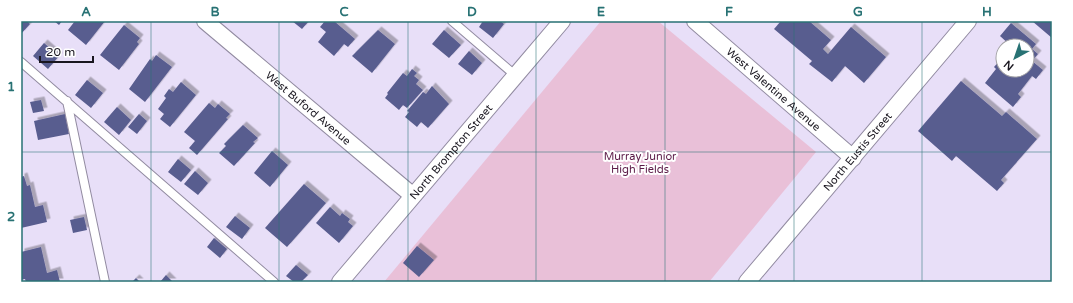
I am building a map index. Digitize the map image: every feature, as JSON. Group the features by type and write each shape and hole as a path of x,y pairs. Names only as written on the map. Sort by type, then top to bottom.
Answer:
{"street":[{"name":"West Buford Avenue","path":"205,21 412,195"},
{"name":"North Brompton Street","path":"340,282 412,195 562,21"},
{"name":"West Valentine Avenue","path":"695,21 853,158"},
{"name":"North Eustis Street","path":"747,282 968,21"}],"lane":[{"path":"452,21 516,76"},
{"path":"21,62 274,282"},
{"path":"67,101 105,282"}],"green space":[{"name":"Murray Junior High Fields","path":"601,21 658,21 816,152 709,282 384,282"}],"building":[{"path":"21,21 27,21 30,24 21,34"},
{"path":"54,21 62,21 59,25"},
{"path":"75,21 105,21 86,45 68,30"},
{"path":"292,21 309,21 302,29"},
{"path":"325,21 334,21 355,39 348,47 344,44 334,56 318,42 326,32 320,27"},
{"path":"483,21 500,21 504,24 493,38 479,27"},
{"path":"781,21 809,21 831,40 823,49 828,54 851,27 886,57 864,83 845,66 832,82 809,64 812,61 774,29"},
{"path":"1032,21 1052,21 1052,38"},
{"path":"1011,23 1029,38 1002,38 1000,36"},
{"path":"124,25 140,38 137,42 139,44 119,70 100,55"},
{"path":"378,30 395,44 372,73 352,56"},
{"path":"444,30 461,45 449,58 432,44"},
{"path":"44,43 59,56 48,69 33,56"},
{"path":"469,51 482,63 472,75 458,64"},
{"path":"156,55 172,67 145,102 129,89 150,59 152,61"},
{"path":"1035,63 1043,70 1036,79 1035,78"},
{"path":"412,69 417,73 414,76 419,80 416,84 423,90 407,108 403,105 399,110 385,98 388,94 387,93 403,73 407,76"},
{"path":"995,70 995,78 1030,78 1018,94 1021,97 1013,107 985,83"},
{"path":"87,80 103,93 91,108 75,95"},
{"path":"961,81 1002,116 1006,112 1037,139 1001,180 1004,183 997,191 956,156 952,161 918,131"},
{"path":"181,82 196,95 170,127 160,119 164,114 158,109 166,98 164,96 169,89 173,92"},
{"path":"432,86 449,104 428,128 421,122 417,127 405,117 409,112 407,111 423,92 426,94"},
{"path":"41,100 44,111 33,113 30,102"},
{"path":"209,103 215,108 218,104 230,114 226,118 228,119 197,155 189,148 195,141 184,132"},
{"path":"117,107 131,120 119,135 104,122"},
{"path":"65,114 69,134 38,140 34,121"},
{"path":"139,114 147,121 137,134 128,127"},
{"path":"243,125 258,138 234,166 219,153 226,146 224,144"},
{"path":"272,151 288,165 270,187 254,173"},
{"path":"178,159 191,170 181,182 168,172"},
{"path":"195,171 208,183 198,195 184,184"},
{"path":"24,176 27,186 30,185 35,207 43,205 47,222 21,228 21,177"},
{"path":"304,184 326,203 287,247 265,228"},
{"path":"330,207 340,216 342,213 350,219 348,222 353,226 339,243 316,223"},
{"path":"235,216 250,228 242,239 226,227"},
{"path":"84,217 87,230 73,233 70,220"},
{"path":"214,238 227,249 220,258 207,247"},
{"path":"417,246 434,260 419,277 403,263"},
{"path":"41,247 47,273 57,270 60,282 26,282 25,279 21,280 21,252"},
{"path":"296,265 308,275 301,282 294,282 286,276"},
{"path":"166,275 173,282 160,282"},
{"path":"136,278 140,282 132,282"}]}
